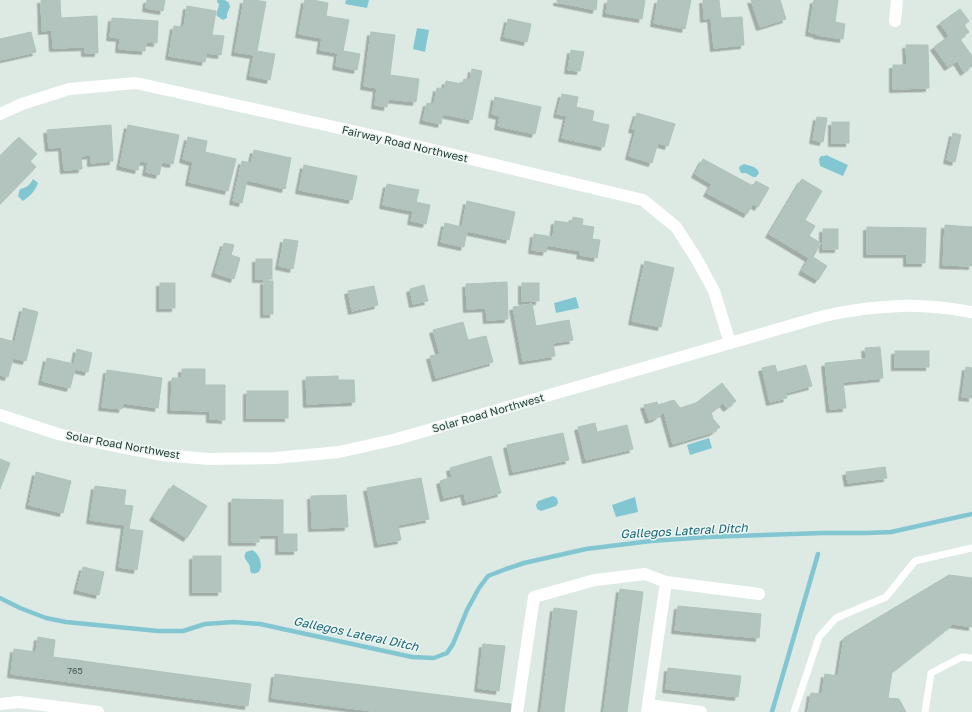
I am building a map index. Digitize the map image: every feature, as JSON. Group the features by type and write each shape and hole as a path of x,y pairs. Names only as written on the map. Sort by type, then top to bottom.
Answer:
{"street":[{"path":"895,21 898,0"},
{"name":"Fairway Road Northwest","path":"0,114 22,104 69,89 136,83 366,134 644,200 676,226 696,258 714,290 730,343"},
{"name":"Solar Road Northwest","path":"0,414 58,434 162,455 209,459 282,458 340,452 397,439 824,316 847,311 902,306 941,307 972,312"},
{"path":"517,712 534,597 595,580 645,574 666,582 759,594"},
{"path":"666,582 647,709 701,712"},
{"path":"0,704 19,702 98,712"}],"lane":[{"path":"794,712 819,637 836,618 886,597 915,561 972,548"},
{"path":"925,712 930,673 962,656 972,658"}],"water":[{"path":"217,0 225,0 229,3 230,7 227,18 223,20 217,16 219,4"},
{"path":"346,0 369,0 367,8 345,4"},
{"path":"417,28 429,30 425,52 413,49"},
{"path":"826,155 848,165 843,176 820,166 819,159 821,156"},
{"path":"744,164 757,169 759,173 756,177 746,173 741,173 739,168"},
{"path":"33,179 38,183 37,186 23,201 18,196 20,189 28,186"},
{"path":"576,297 579,308 556,313 554,303"},
{"path":"709,438 712,448 690,455 687,445"},
{"path":"553,496 557,498 558,503 556,506 541,511 537,509 536,505 538,501"},
{"path":"635,497 638,512 616,517 612,505"},
{"path":"252,550 258,556 261,565 259,572 256,573 251,573 250,567 245,558 246,552"}],"building":[{"path":"41,0 60,0 61,18 97,16 98,53 85,53 85,47 53,48 52,30 42,31"},
{"path":"147,0 165,0 163,11 146,8"},
{"path":"244,0 266,2 257,51 275,54 270,80 250,76 254,55 235,52"},
{"path":"305,0 328,3 326,16 349,20 343,51 360,54 357,70 336,66 338,53 320,50 322,38 299,34"},
{"path":"557,0 597,0 596,10 557,2"},
{"path":"608,0 645,0 642,19 606,13"},
{"path":"658,0 691,0 685,29 654,23"},
{"path":"703,0 719,0 721,18 742,17 744,45 714,48 711,18 704,19"},
{"path":"751,0 780,0 786,19 760,27"},
{"path":"814,0 838,0 835,22 845,24 843,39 817,35 809,32"},
{"path":"187,6 216,11 212,35 224,36 221,55 206,53 205,62 169,56 174,26 184,27"},
{"path":"960,9 969,21 964,25 969,32 960,39 972,56 972,66 964,72 957,61 948,67 934,47 949,36 940,23"},
{"path":"112,18 158,21 157,43 146,42 145,51 119,49 120,38 110,37"},
{"path":"508,19 531,24 527,42 504,37"},
{"path":"31,32 36,52 0,60 0,39"},
{"path":"371,32 395,35 390,75 419,79 416,102 388,99 387,107 375,105 377,88 364,86"},
{"path":"906,45 928,45 929,88 893,89 893,65 907,65"},
{"path":"571,50 584,52 580,71 568,70"},
{"path":"472,69 482,71 472,120 443,114 441,124 423,120 427,103 434,104 437,88 444,89 446,81 462,84 464,79 470,80"},
{"path":"562,94 578,97 576,107 594,111 592,121 609,125 604,147 562,138 567,116 557,114"},
{"path":"495,97 541,107 535,134 498,126 500,116 492,114"},
{"path":"637,113 675,124 668,146 658,143 652,163 629,156 636,130 632,129"},
{"path":"817,117 827,118 823,142 813,140"},
{"path":"832,122 849,122 849,143 832,143"},
{"path":"111,125 113,161 91,163 91,155 81,156 82,169 64,170 62,147 49,148 47,130"},
{"path":"128,125 179,135 173,164 162,162 159,175 146,172 148,162 140,161 138,170 120,166"},
{"path":"953,133 961,135 955,162 947,160"},
{"path":"19,137 37,154 30,161 36,167 0,204 0,156"},
{"path":"188,137 207,141 205,152 236,159 228,191 189,182 193,162 183,159"},
{"path":"254,150 291,158 285,189 247,180 242,203 233,201 242,161 251,163"},
{"path":"703,159 753,186 756,181 769,188 758,207 753,204 747,214 707,193 712,184 695,174"},
{"path":"304,165 357,176 352,200 299,190"},
{"path":"802,179 822,191 805,220 815,226 809,236 821,243 813,257 827,266 818,280 802,271 809,258 769,234"},
{"path":"387,184 419,190 416,202 430,205 426,224 411,221 413,211 383,205"},
{"path":"467,201 515,212 509,240 467,231 464,247 441,242 445,223 462,227"},
{"path":"573,217 583,219 582,225 594,227 592,239 600,240 597,258 580,255 581,251 547,245 546,252 532,250 534,234 553,237 555,221 572,223"},
{"path":"945,225 972,227 972,266 943,265"},
{"path":"867,227 926,228 925,263 907,263 907,254 867,254"},
{"path":"823,229 838,229 838,249 823,249"},
{"path":"284,239 298,241 293,269 279,266"},
{"path":"224,243 234,245 231,255 240,258 234,279 215,273"},
{"path":"256,259 272,259 272,279 256,279"},
{"path":"645,261 674,268 661,327 632,321"},
{"path":"264,281 273,281 273,314 264,314"},
{"path":"507,282 508,319 487,320 486,308 467,309 466,284"},
{"path":"160,283 175,283 175,308 160,308"},
{"path":"522,283 539,283 539,301 522,301"},
{"path":"424,285 428,301 413,304 410,289"},
{"path":"374,286 378,305 352,311 348,291"},
{"path":"532,304 536,326 569,320 573,340 553,343 555,356 523,361 513,307"},
{"path":"23,308 38,312 26,361 13,358 8,377 0,375 0,338 15,342"},
{"path":"463,322 468,340 486,336 493,362 436,378 430,356 440,354 433,330"},
{"path":"880,347 883,378 843,382 846,408 830,409 825,363 866,359 865,348"},
{"path":"77,349 92,353 88,372 75,369 70,388 42,381 47,358 74,364"},
{"path":"895,351 929,351 929,367 895,367"},
{"path":"775,365 777,372 806,365 812,386 785,393 787,398 770,402 762,368"},
{"path":"966,367 972,368 972,398 962,397"},
{"path":"182,369 205,369 205,385 225,385 225,420 210,419 210,411 171,410 172,378 182,378"},
{"path":"107,370 162,378 158,408 123,403 122,409 102,407"},
{"path":"338,376 338,380 354,380 355,402 307,404 306,377"},
{"path":"722,383 736,401 727,408 723,403 711,412 713,419 720,427 713,432 673,444 664,412 656,418 649,420 644,405 657,402 658,405 674,400 680,408 696,403"},
{"path":"247,391 288,391 288,418 247,418"},
{"path":"595,423 597,432 627,425 633,449 586,460 578,427"},
{"path":"563,433 569,460 513,472 507,445"},
{"path":"491,456 501,493 466,502 464,493 444,498 440,481 452,477 450,468"},
{"path":"0,459 10,463 0,489"},
{"path":"885,467 887,478 848,483 846,472"},
{"path":"36,472 71,481 63,513 29,505"},
{"path":"421,478 429,519 398,525 401,540 378,544 367,488"},
{"path":"173,485 207,506 187,538 153,517"},
{"path":"95,486 126,490 124,505 133,506 129,529 143,531 137,570 119,567 125,525 90,520"},
{"path":"346,495 348,527 312,528 311,496"},
{"path":"232,499 283,500 283,534 297,534 297,551 279,551 279,535 259,535 259,542 232,542"},
{"path":"193,556 221,556 221,592 193,592"},
{"path":"83,567 104,572 99,595 77,590"},
{"path":"949,575 972,578 972,627 953,624 892,672 888,698 899,699 906,712 808,712 811,693 822,694 825,674 838,676 844,638"},
{"path":"620,589 643,592 627,712 604,712"},
{"path":"678,606 761,614 759,638 675,630"},
{"path":"554,608 577,611 564,712 541,712"},
{"path":"38,637 55,640 53,657 251,684 248,706 11,674 14,649 36,652"},
{"path":"483,644 505,646 499,691 478,688"},
{"path":"69,659 83,661 80,683 66,681"},
{"path":"668,668 741,676 738,697 666,689"},
{"path":"275,674 511,704 510,712 380,712 272,698"}],"waterway":[{"name":"Gallegos Lateral Ditch","path":"0,598 46,618 66,622 158,631 183,631 205,624 234,622 260,624 412,657 434,658 447,653 453,644 467,610 479,588 488,576 524,563 586,549 651,541 707,537 891,532 972,514"},
{"path":"772,712 818,554"}]}
